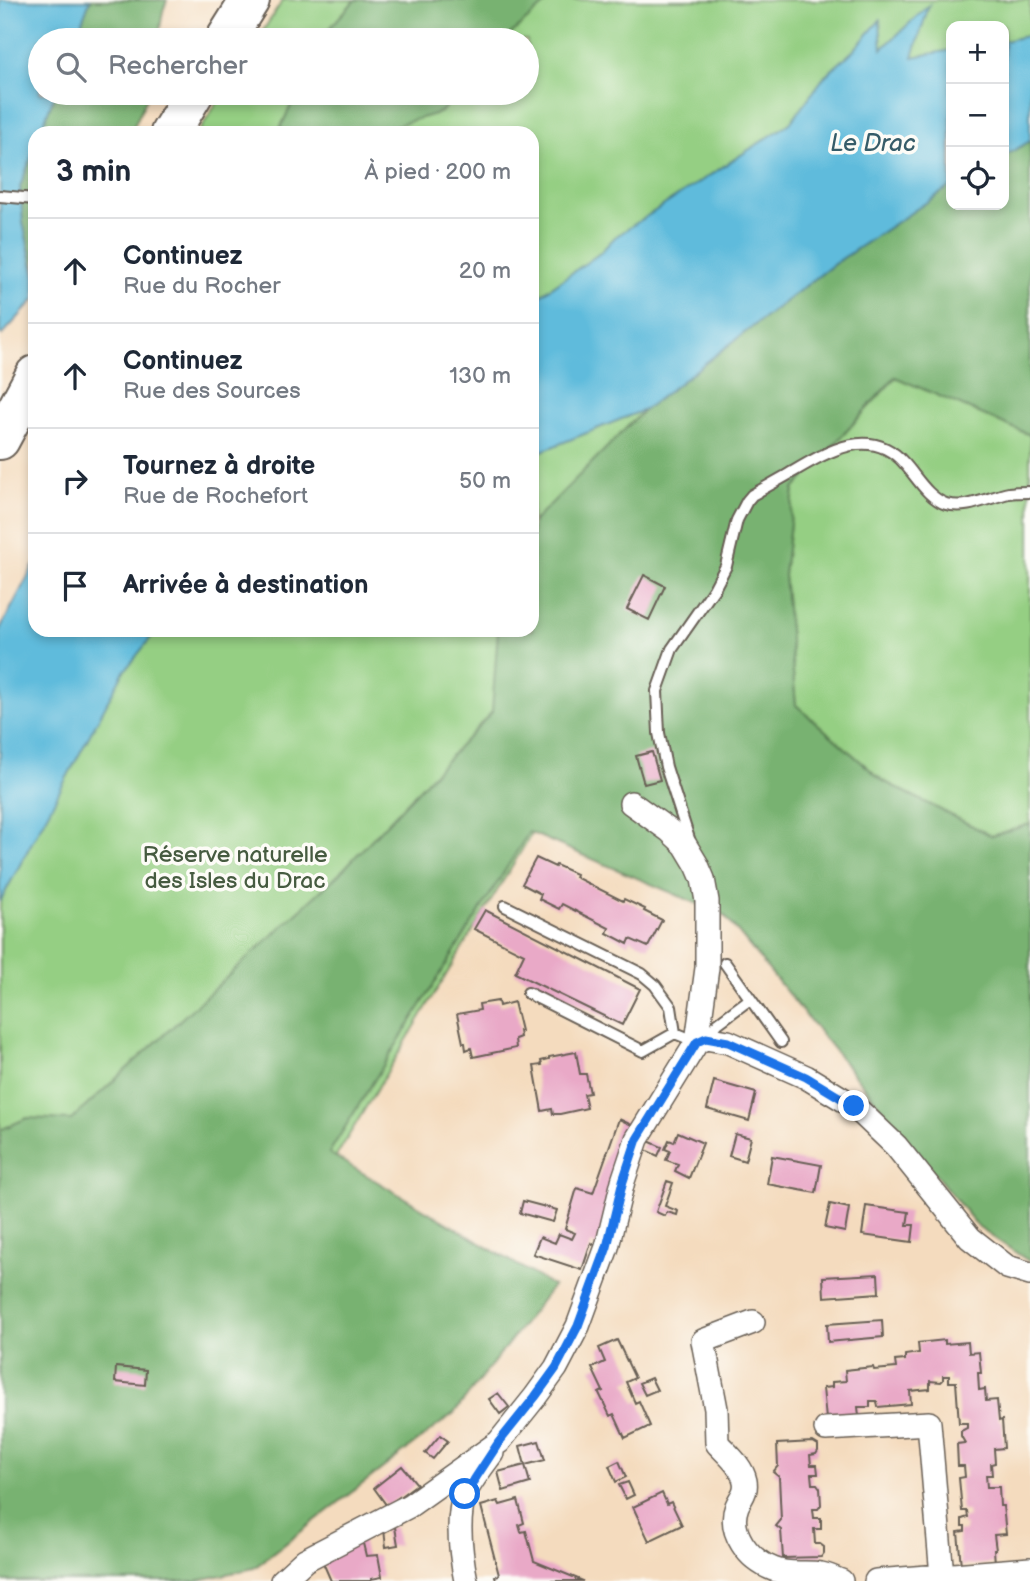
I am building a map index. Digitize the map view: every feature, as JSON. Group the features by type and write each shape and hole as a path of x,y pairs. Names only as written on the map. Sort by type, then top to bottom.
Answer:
{"highway":[{"path":"232,28 250,0"},
{"path":"174,126 187,105"},
{"path":"0,440 28,388"}],"street":[{"path":"466,1581 461,1557 460,1524 465,1494 499,1442 556,1368 578,1326 607,1247 623,1181 637,1139 702,1040 707,968 707,901 703,879 685,845 631,803"},
{"path":"702,1040 728,1042 806,1077 854,1106 895,1146 970,1238 1007,1267 1030,1274"},
{"path":"753,1322 703,1341 716,1409 717,1443 738,1466 746,1488 737,1506 734,1520 736,1533 756,1559 772,1569 789,1574 821,1574 841,1581"},
{"path":"826,1429 929,1423 942,1576"},
{"path":"282,1581 304,1560 410,1506 499,1442"},
{"path":"876,1581 1030,1569"}],"lane":[{"path":"0,197 28,199"},
{"path":"697,865 666,767 659,733 657,691 671,649 714,589 726,566 737,520 752,495 815,458 850,444 888,449 902,460 932,496 946,504 964,505 1010,493 1030,492"},
{"path":"505,906 642,974 655,985 671,1007 675,1033"},
{"path":"725,963 780,1042"},
{"path":"528,993 643,1051 675,1033 702,1040 718,1023 750,999"}],"green space":[{"path":"90,0 167,0 160,28 80,28"},
{"path":"283,0 355,0 330,28 265,28"},
{"path":"355,0 550,0 518,28 330,28"},
{"name":"Réserve naturelle des Isles du Drac","path":"481,0 1030,0 1030,229 883,331 546,810 323,1178 0,1179 0,738 56,637 539,637 539,126 364,126 380,105 539,105 539,28 452,28"},
{"path":"50,105 144,105 134,126 43,126"},
{"path":"216,105 291,105 281,126 202,126"},
{"path":"291,105 447,105 441,112 394,126 281,126"},
{"path":"1030,141 1030,435 895,377 794,489 784,575 796,705 883,781 992,836 1030,824 1030,1262 979,1228 724,915 529,832 329,1153 553,1286 454,1413 254,1568 195,1581 0,1581 0,1130 27,1118 71,1120 339,874 492,712 497,637 539,637 539,516 644,410 834,264 946,189 946,210 1009,210 1009,153"},
{"path":"28,166 28,244 23,222 20,187"},
{"path":"896,377 1030,435 1030,824 992,836 883,781 796,705 784,575 794,489"}],"water":[{"path":"0,0 90,0 80,28 28,28 28,105 50,105 43,126 28,126 28,166 20,187 28,244 28,307 2,335"},
{"name":"Le Drac","path":"929,5 913,57 946,51 946,189 834,264 644,410 539,452 539,296 600,253 615,237 790,123 825,76 854,50 880,20 882,49"},
{"path":"1030,35 1030,141 1009,153 1009,84 1009,40"},
{"path":"28,576 28,637 151,637 123,673 0,902 0,629"}],"building":[{"path":"644,575 665,586 649,620 627,609"},
{"path":"652,752 660,780 644,784 636,756"},
{"path":"536,858 576,874 575,877 645,909 644,911 662,920 648,947 630,939 628,944 607,933 609,928 562,904 559,909 539,899 541,894 522,884"},
{"path":"485,910 640,989 622,1025 515,973 524,954 474,929"},
{"path":"498,1001 499,1006 514,1002 521,1031 520,1037 515,1039 516,1048 473,1057 471,1048 466,1050 463,1043 457,1014 480,1010 479,1004"},
{"path":"576,1052 580,1074 586,1074 590,1093 584,1094 587,1108 560,1114 553,1114 552,1109 542,1111 534,1066 542,1065 541,1061 549,1057"},
{"path":"714,1081 756,1093 749,1121 707,1109"},
{"path":"619,1119 634,1126 597,1246 591,1243 582,1270 533,1254 540,1237 555,1243 559,1234 572,1239 575,1233 565,1229 577,1188 593,1193"},
{"path":"678,1132 703,1143 689,1178 675,1171 678,1164 666,1160 670,1151 665,1149 669,1140 674,1142"},
{"path":"735,1134 751,1138 745,1161 729,1156"},
{"path":"646,1140 662,1147 658,1156 641,1148"},
{"path":"772,1156 821,1165 816,1193 767,1184"},
{"path":"667,1181 673,1183 665,1206 678,1211 677,1215 667,1212 665,1216 656,1212"},
{"path":"523,1201 557,1210 553,1222 520,1213"},
{"path":"830,1204 849,1208 845,1232 825,1228"},
{"path":"866,1206 909,1212 907,1225 914,1225 912,1242 862,1235"},
{"path":"878,1274 879,1293 824,1297 823,1277"},
{"path":"882,1320 883,1337 828,1342 827,1324"},
{"path":"617,1340 635,1378 626,1382 635,1403 639,1401 650,1426 625,1438 614,1414 610,1416 599,1393 603,1391 592,1368 605,1362 599,1348"},
{"path":"945,1340 945,1344 968,1342 969,1353 979,1352 979,1390 985,1389 986,1401 997,1400 999,1421 1002,1420 1004,1448 994,1449 992,1475 986,1475 987,1487 999,1487 1006,1534 994,1535 995,1563 961,1566 958,1532 965,1531 962,1519 968,1517 967,1511 962,1511 959,1478 965,1477 964,1466 958,1466 957,1444 965,1443 961,1431 967,1428 967,1423 959,1423 956,1382 949,1382 949,1376 943,1376 941,1382 930,1381 930,1389 910,1391 911,1404 878,1407 877,1401 870,1401 870,1407 858,1407 859,1416 826,1419 823,1388 832,1387 832,1382 846,1381 845,1370 896,1368 895,1361 905,1360 905,1355 919,1353 918,1343"},
{"path":"116,1367 146,1370 145,1385 115,1382"},
{"path":"651,1378 657,1390 645,1395 639,1383"},
{"path":"498,1393 509,1407 500,1414 489,1399"},
{"path":"440,1435 448,1441 433,1459 425,1453"},
{"path":"539,1441 545,1460 525,1465 520,1446"},
{"path":"813,1442 818,1445 818,1451 810,1455 811,1465 817,1465 818,1474 811,1474 812,1484 817,1484 820,1488 821,1505 818,1509 813,1509 814,1518 821,1518 821,1529 814,1529 815,1544 824,1547 824,1553 821,1557 783,1558 781,1530 776,1526 781,1520 779,1477 773,1472 778,1466 777,1444"},
{"path":"619,1461 626,1477 616,1482 609,1466"},
{"path":"525,1465 530,1483 503,1491 498,1472"},
{"path":"402,1466 417,1484 387,1506 374,1488"},
{"path":"628,1482 634,1495 626,1499 619,1485"},
{"path":"662,1493 667,1504 671,1502 682,1525 649,1541 633,1507"},
{"path":"518,1500 524,1523 519,1525 521,1532 526,1531 534,1561 583,1581 496,1581 495,1576 499,1575 481,1506 498,1501 500,1505"},
{"path":"395,1527 398,1545 386,1547 384,1529"},
{"path":"362,1539 366,1556 378,1555 382,1577 371,1581 331,1581 321,1558"}],"route":[{"path":"465,1494 499,1442 556,1368 578,1326 607,1247 623,1181 637,1139 697,1042 706,1038 728,1042 806,1077 854,1106"}]}
